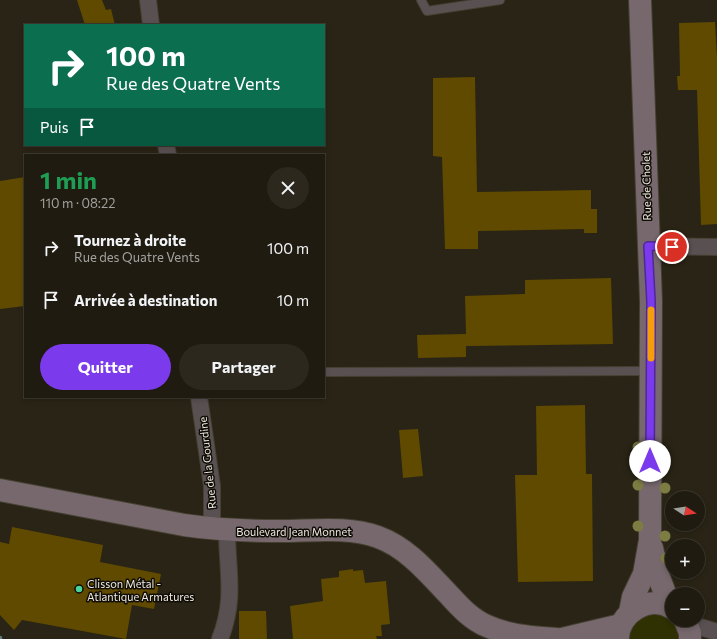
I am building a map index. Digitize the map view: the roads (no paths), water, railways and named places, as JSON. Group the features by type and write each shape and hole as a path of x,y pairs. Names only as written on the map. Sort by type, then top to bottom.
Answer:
{"main road":[{"name":"Rue de Cholet","path":"623,625 633,597 644,574 650,540 651,301 640,0"},
{"name":"Boulevard Jean Monnet","path":"0,490 184,526 219,530 344,530 363,532 378,537 406,551 464,611 486,626 514,635 556,639"},
{"name":"Rue de Cholet","path":"650,540 658,575 665,588"},
{"path":"562,639 623,625 639,606 660,604 665,608"}],"street":[{"path":"148,0 152,24"},
{"path":"648,246 717,247"},
{"name":"Rue de la Gourdine","path":"199,398 219,530 231,593 227,623 220,639"},
{"path":"703,627 717,632"}],"lane":[{"path":"421,0 427,11 500,0"},
{"path":"325,372 651,371"}],"place":[{"name":"Clisson Métal - Atlantique Armatures","path":"79,589"}]}
